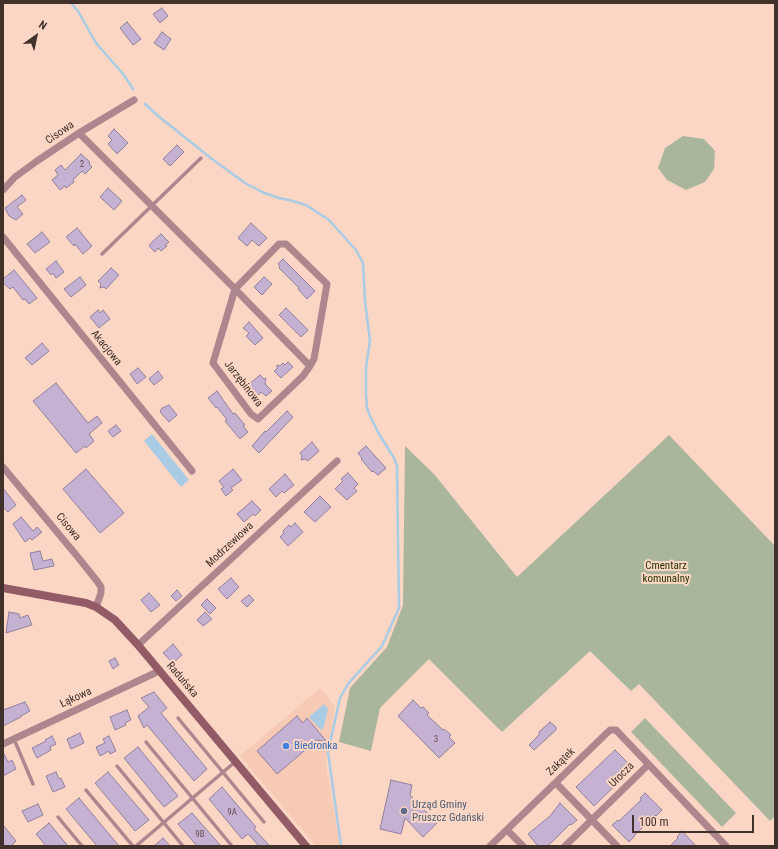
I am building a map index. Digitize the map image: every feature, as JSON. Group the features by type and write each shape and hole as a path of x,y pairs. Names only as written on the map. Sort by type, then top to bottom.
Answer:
{"street":[{"name":"Cisowa","path":"3,190 15,178 79,133 134,100"},
{"path":"79,133 310,366"},
{"name":"Akacjowa","path":"3,237 192,471"},
{"name":"Jarzębinowa","path":"279,244 286,244 327,284 314,359 303,376 258,419 250,414 213,363 235,289 279,244"},
{"name":"Modrzewiowa","path":"138,645 337,461"},
{"name":"Cisowa","path":"3,467 101,587 101,593 96,607"},
{"name":"Raduńska","path":"3,588 74,600 96,607 115,620 138,645 306,846"},
{"name":"Łąkowa","path":"3,744 159,670"},
{"name":"Zakątek","path":"490,846 610,730 616,730 648,765"},
{"name":"Urocza","path":"565,846 648,765 726,846"},
{"path":"556,782 617,846"},
{"path":"507,830 523,846"}],"lane":[{"path":"102,254 201,158"},
{"path":"178,718 264,822"},
{"path":"14,739 33,784"},
{"path":"146,742 232,846"},
{"path":"136,846 236,762"},
{"path":"117,766 183,846"},
{"path":"86,790 133,846"},
{"path":"58,817 82,846"}],"shaded area":[{"path":"320,688 335,706 326,760 340,846 316,846 240,756"}],"green space":[{"path":"683,136 704,139 715,151 714,169 705,182 686,190 667,180 658,168 665,148"},
{"name":"Cmentarz komunalny","path":"669,435 775,546 775,816 770,821 639,684 631,691 590,651 502,732 429,659 380,708 371,751 339,742 350,688 387,647 403,605 405,446 434,474 517,577"},
{"path":"645,718 736,813 722,827 631,732"}],"water":[{"path":"152,434 189,480 181,487 144,441"},
{"path":"324,704 328,709 324,726 321,730 309,717"}],"building":[{"path":"162,8 168,16 160,23 153,14"},
{"path":"127,22 141,39 133,45 120,28"},
{"path":"162,32 171,39 164,50 154,43"},
{"path":"114,129 128,143 117,154 108,144 112,140 108,136"},
{"path":"177,145 184,152 170,166 163,159"},
{"path":"81,154 90,162 89,164 92,167 85,174 82,171 73,180 74,182 66,188 65,186 60,190 52,180 58,175 55,170 61,165 65,170"},
{"path":"108,188 122,201 114,210 100,197"},
{"path":"22,195 26,200 17,207 23,214 16,220 9,216 5,208"},
{"path":"251,223 267,238 259,246 252,240 247,246 238,238"},
{"path":"77,228 92,246 83,254 75,244 74,246 66,237"},
{"path":"42,232 50,242 35,253 27,244"},
{"path":"161,234 169,242 161,251 158,248 155,252 149,246"},
{"path":"283,259 315,291 307,299 298,289 299,288 279,268 280,266 278,264"},
{"path":"56,261 64,272 56,278 53,273 51,275 46,269"},
{"path":"111,268 119,275 106,289 104,287 100,288 101,284 98,281"},
{"path":"14,270 37,298 29,304 25,299 23,300 13,287 10,289 3,283 3,279"},
{"path":"80,277 86,285 71,297 64,289"},
{"path":"264,277 272,284 262,295 254,287"},
{"path":"286,308 308,330 301,337 279,315"},
{"path":"98,310 100,313 103,310 110,319 99,328 90,317"},
{"path":"249,322 263,338 255,345 246,336 249,333 243,328"},
{"path":"42,343 49,351 32,365 25,358"},
{"path":"288,362 293,367 281,378 274,371 277,369 277,365 280,366 283,363 285,365"},
{"path":"138,368 146,377 137,384 130,374"},
{"path":"158,371 163,378 154,385 149,379"},
{"path":"260,375 264,379 266,378 265,384 272,391 266,396 261,392 256,398 247,386"},
{"path":"56,383 88,423 97,416 102,423 89,434 94,441 86,448 85,446 76,453 33,401"},
{"path":"217,391 233,414 235,413 245,425 243,426 248,432 240,439 225,421 227,420 217,407 216,408 208,398"},
{"path":"169,405 177,415 169,422 160,412 162,408"},
{"path":"287,411 293,417 259,453 252,446 265,431 266,432"},
{"path":"116,425 121,431 113,437 108,431"},
{"path":"312,442 319,451 308,461 305,459 301,460 302,456 300,453"},
{"path":"366,446 386,468 378,475 373,471 372,472 358,453"},
{"path":"86,469 124,513 100,533 63,489"},
{"path":"233,469 242,480 231,488 233,490 226,496 221,489 224,487 219,481"},
{"path":"348,473 358,484 354,488 357,491 347,500 335,489 343,481 341,479"},
{"path":"285,474 294,485 284,493 282,491 276,497 269,489"},
{"path":"3,488 16,505 8,512 3,507"},
{"path":"320,496 331,507 315,522 304,512"},
{"path":"252,501 261,510 255,516 253,514 244,522 237,514"},
{"path":"21,517 33,531 37,527 42,532 32,540 30,538 25,542 13,524"},
{"path":"295,523 303,532 288,546 280,537 289,525 291,527"},
{"path":"40,551 43,561 52,559 54,566 34,570 30,553"},
{"path":"231,578 239,587 227,599 218,589"},
{"path":"177,590 182,596 176,601 171,596"},
{"path":"149,593 160,605 151,612 141,600"},
{"path":"249,595 254,600 247,607 241,601"},
{"path":"207,599 216,608 210,614 201,605"},
{"path":"9,612 19,614 20,618 28,615 32,625 6,633"},
{"path":"205,612 212,619 203,626 197,620"},
{"path":"173,644 182,655 173,663 163,653"},
{"path":"115,658 119,665 113,669 109,661"},
{"path":"154,692 167,708 161,713 207,769 194,781 147,725 144,728 138,716 149,707 141,698"},
{"path":"413,700 429,713 427,715 443,730 444,729 451,735 449,737 455,743 439,758 398,716"},
{"path":"25,702 30,711 3,726 3,710"},
{"path":"127,710 131,720 125,723 126,725 115,730 110,717"},
{"name":"Biedronka","path":"297,716 303,723 307,718 327,742 317,740 277,774 257,751"},
{"path":"550,722 556,727 556,730 534,750 529,745 539,735 539,732"},
{"path":"80,733 84,743 71,749 67,739"},
{"path":"52,736 56,744 50,747 51,750 37,758 32,748 46,741 45,740"},
{"path":"109,736 116,751 110,754 109,751 100,756 96,747 105,743 103,739"},
{"path":"138,747 178,796 164,807 124,758"},
{"path":"615,750 633,768 594,806 576,787"},
{"path":"3,752 8,762 12,760 16,769 3,776"},
{"path":"56,772 59,779 61,778 65,787 53,792 46,776"},
{"path":"108,772 149,820 135,831 95,783"},
{"name":"Urząd Gminy Pruszcz Gdański","path":"391,780 412,785 410,795 437,823 423,837 405,818 401,834 380,829"},
{"path":"222,787 256,827 254,829 270,846 259,846 248,834 242,839 209,799"},
{"path":"645,793 662,810 656,816 655,815 629,842 612,825 618,820 619,821 641,800 640,798"},
{"path":"79,798 119,846 97,846 66,809"},
{"path":"560,803 577,820 571,825 570,824 548,846 538,846 528,834 550,816"},
{"path":"38,804 43,815 28,822 22,811"},
{"path":"192,813 221,846 197,846 178,824"},
{"path":"49,823 68,846 46,846 36,834"},
{"path":"3,825 16,841 11,846 5,846 3,844"},
{"path":"682,831 696,846 670,846 678,838 677,837"},
{"path":"163,838 170,846 154,846"}],"waterway":[{"path":"71,3 78,11 96,43 124,75 133,89"},
{"path":"145,104 212,159 245,183 262,192 306,205 329,220 356,250 363,263 365,301 370,341 366,367 366,392"},
{"path":"341,846 328,752 340,698 348,684 382,646 399,608 397,466 370,416 367,408 366,394"}],"place":[{"name":"Biedronka","path":"286,746"},
{"name":"Urząd Gminy Pruszcz Gdański","path":"404,811"}]}
